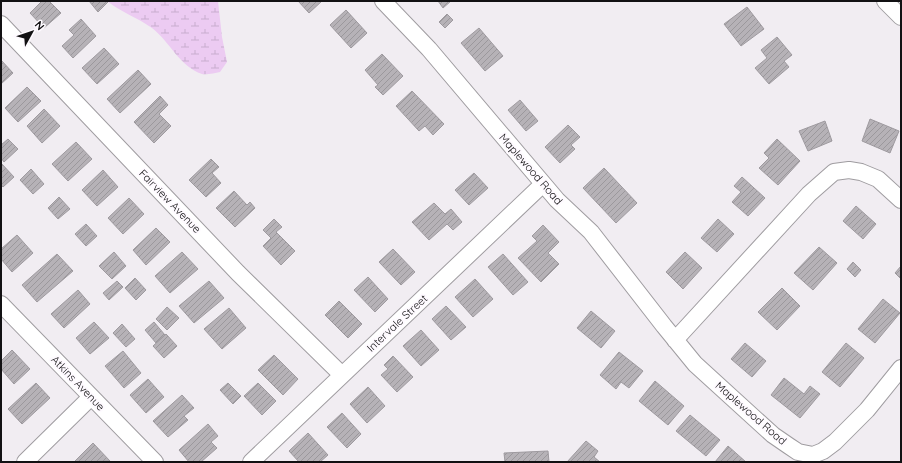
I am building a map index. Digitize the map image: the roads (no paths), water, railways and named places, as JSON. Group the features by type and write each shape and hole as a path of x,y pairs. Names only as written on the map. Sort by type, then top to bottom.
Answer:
{"street":[{"name":"Maplewood Road","path":"383,1 429,49 557,200 591,232 695,364 773,435 798,452 813,455 823,451 835,442 867,410 901,368"},
{"path":"885,1 901,17"},
{"name":"Fairview Avenue","path":"1,24 238,273 342,374"},
{"path":"675,340 809,194 834,172 849,170 861,172 878,180 901,200"},
{"name":"Intervale Street","path":"251,462 543,184"},
{"name":"Atkins Avenue","path":"1,304 155,462"},
{"path":"25,462 91,396"}]}
